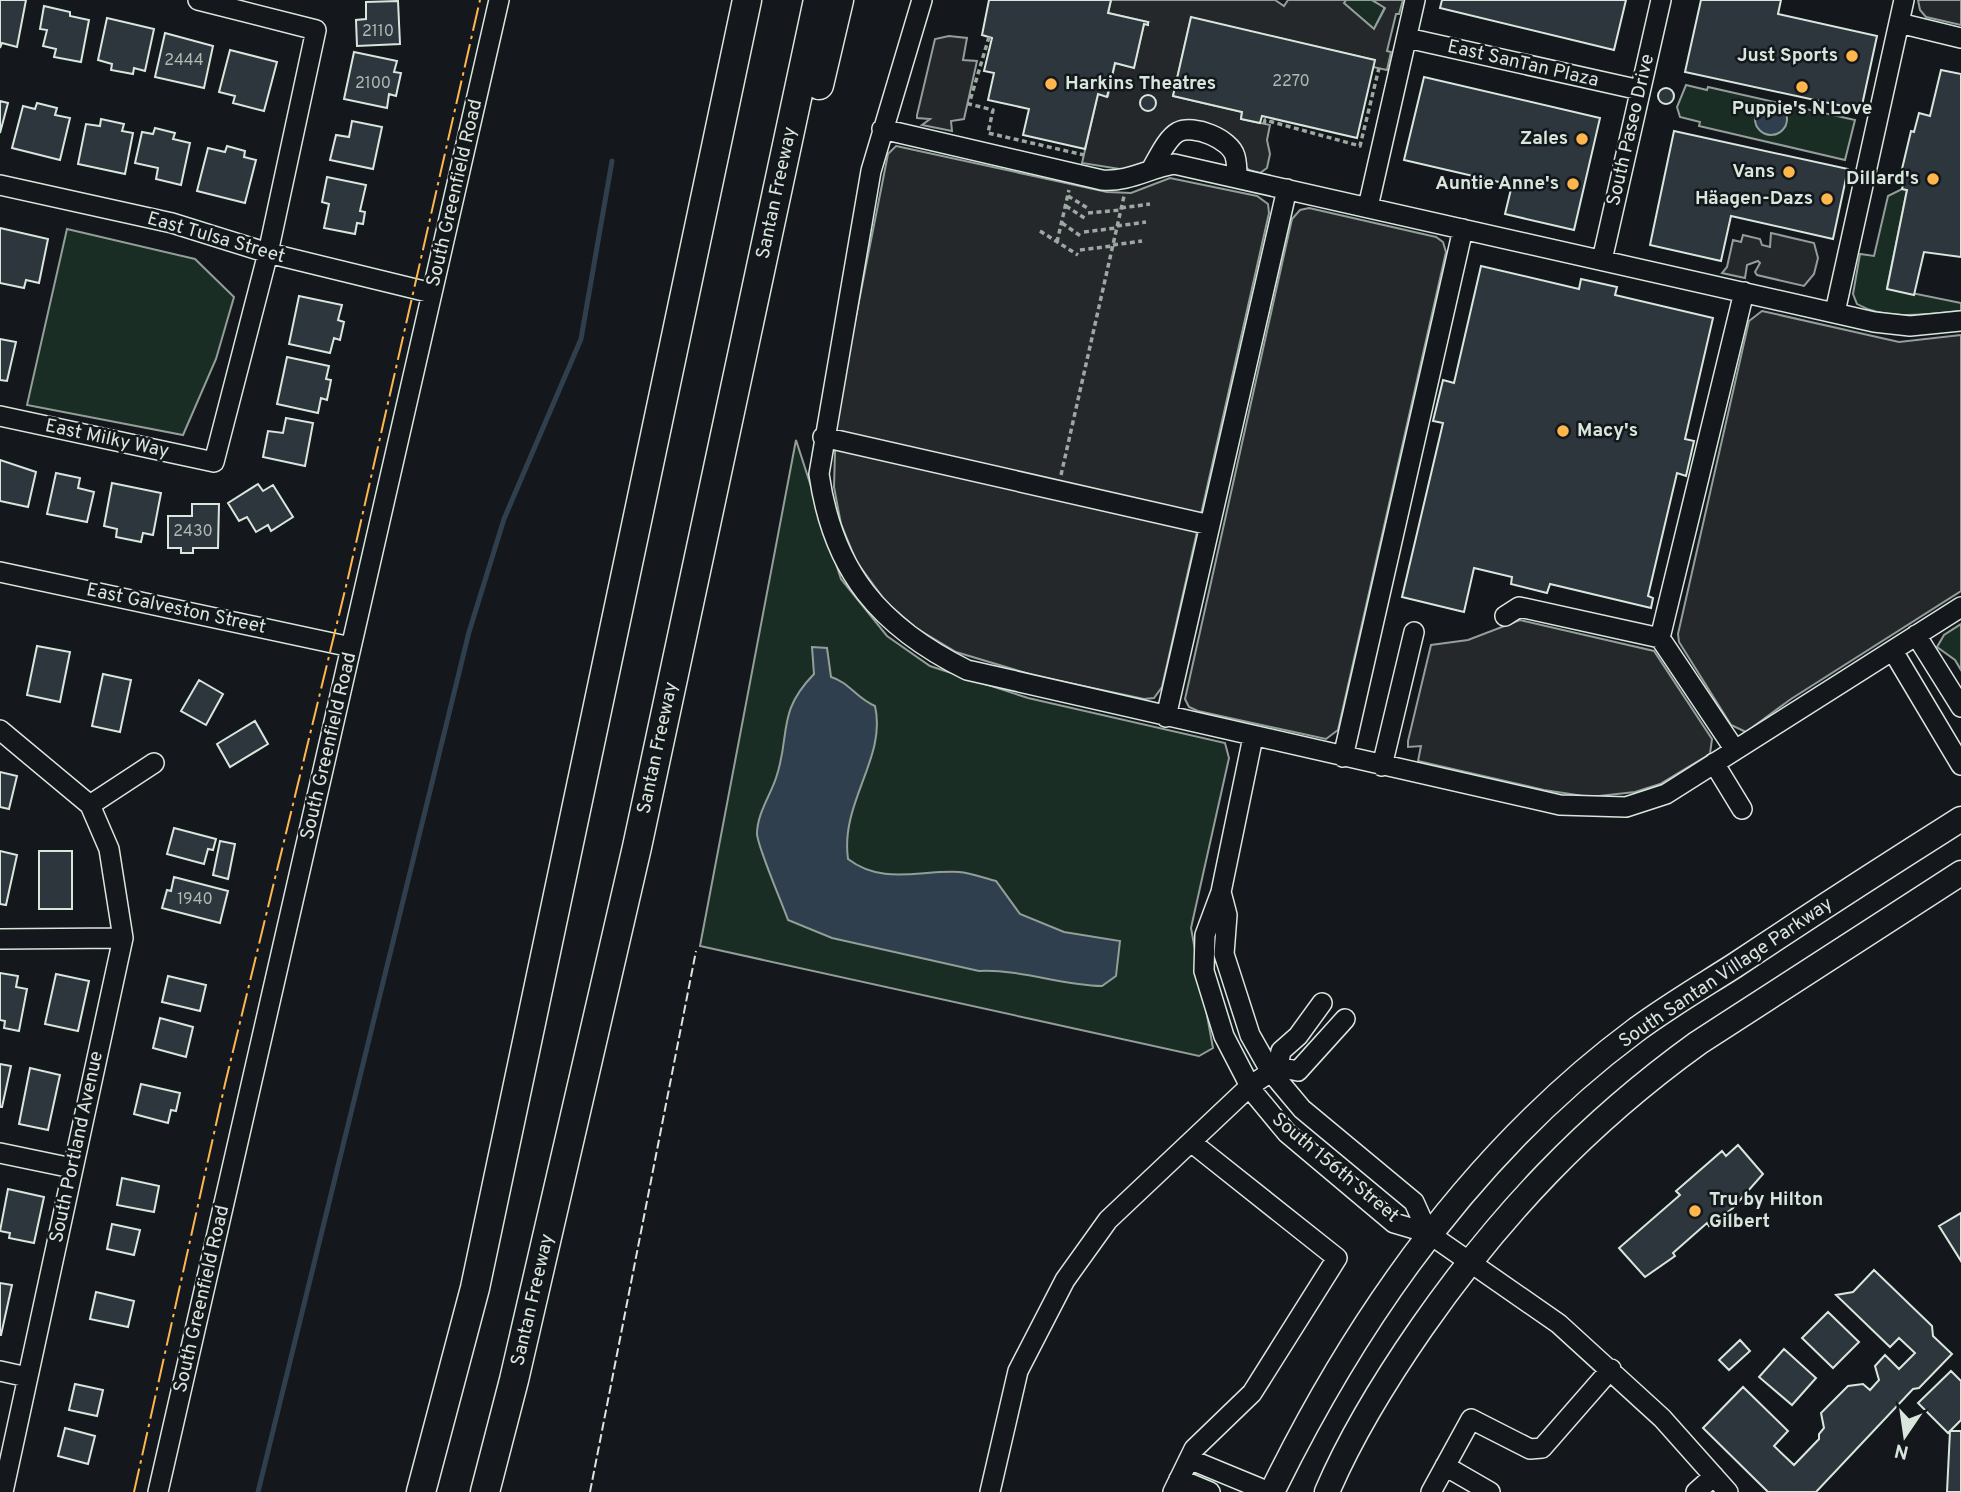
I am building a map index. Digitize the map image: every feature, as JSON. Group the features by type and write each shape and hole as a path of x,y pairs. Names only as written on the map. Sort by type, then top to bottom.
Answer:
{"highway":[{"path":"707,190 706,116 727,0"},
{"path":"421,1492 475,1288 747,0"},
{"name":"Santan Freeway","path":"485,1492 521,1354 704,539 818,0"},
{"path":"704,539 782,247 839,0"}],"main road":[{"name":"South Santan Village Parkway","path":"1270,1492 1337,1371 1428,1233 1496,1157 1559,1094 1637,1029 1961,819"},
{"path":"1327,1492 1372,1401 1468,1260 1503,1218 1567,1152 1660,1070 1760,1001 1961,873"}],"street":[{"path":"198,0 316,30 268,253"},
{"name":"South Greenfield Road","path":"158,1492 499,0"},
{"path":"922,0 871,171 823,437 819,474 827,523 854,575 892,624 942,657 967,670 1253,737 1560,806 1606,808 1626,807 1666,794 1961,607"},
{"path":"1368,207 1415,0"},
{"name":"South Paseo Drive","path":"1602,260 1661,0"},
{"path":"1835,312 1904,0"},
{"path":"1899,23 1961,37"},
{"name":"East SanTan Plaza","path":"1406,38 1640,90"},
{"path":"882,129 1102,180 1121,181 1152,168 1174,164 1835,312 1910,326 1961,321"},
{"path":"1152,168 1170,140 1178,132 1189,131 1225,142 1235,154 1237,178"},
{"name":"East Tulsa Street","path":"0,185 172,223 268,253 432,293"},
{"path":"1166,717 1287,189"},
{"path":"1343,757 1463,229"},
{"name":"East Milky Way","path":"0,416 214,462 268,253"},
{"path":"1660,638 1744,292"},
{"path":"823,437 1210,525"},
{"name":"East Galveston Street","path":"0,572 351,647"},
{"path":"1505,615 1519,607 1660,638 1735,750"},
{"path":"1382,766 1414,632"},
{"path":"1916,635 1961,707"},
{"path":"1893,651 1961,765"},
{"path":"0,730 90,805 154,763"},
{"name":"South 156th Street","path":"1253,737 1221,892 1205,935 1204,971 1224,1036 1250,1086 1287,1133 1394,1223 1428,1233 1559,1324 1662,1418 1728,1492"},
{"path":"1714,763 1742,808"},
{"name":"South Portland Avenue","path":"3,1492 123,938 109,849 90,805"},
{"name":"South 156th Street","path":"1221,892 1227,915 1224,954 1250,1035 1302,1109 1414,1202 1428,1233"},
{"path":"0,939 123,938"},
{"path":"990,1492 1018,1371 1065,1280 1108,1220 1250,1086 1275,1069 1281,1051 1298,1036 1322,1003"},
{"path":"1275,1069 1298,1071 1345,1019"},
{"path":"1298,1036 1316,1052"},
{"path":"1191,1142 1337,1258 1252,1393 1194,1448 1176,1485 1210,1492"},
{"path":"0,1153 72,1168"},
{"path":"1431,1492 1471,1419 1530,1449 1542,1448 1611,1369"},
{"path":"0,1371 27,1377"},
{"path":"1189,1459 1270,1492"},
{"path":"1445,1466 1490,1492"},
{"path":"1696,1492 1714,1476"}],"path":[{"path":"989,37 970,104 993,110 988,133 1084,155"},
{"path":"1264,124 1265,120 1360,146 1379,68"},
{"path":"1057,242 1071,184"},
{"path":"1060,478 1125,194"},
{"path":"1068,196 1088,211 1150,204"},
{"path":"1066,206 1086,219"},
{"path":"1062,223 1083,234 1146,222"},
{"path":"1040,231 1079,253 1142,241"}],"green space":[{"path":"1346,0 1372,0 1385,7 1374,29 1343,3"},
{"path":"1686,85 1707,90 1708,87 1855,120 1845,160 1699,126 1700,122 1680,117 1677,107"},
{"path":"1902,189 1907,190 1887,288 1961,303 1961,311 1922,315 1894,314 1881,313 1857,304 1853,294 1860,254 1874,256 1888,196"},
{"path":"67,229 195,259 234,297 216,359 183,435 27,405"},
{"path":"796,440 841,579 887,636 930,666 1028,698 1225,743 1229,758 1191,928 1213,1048 1199,1056 700,946"},
{"path":"1961,624 1961,670 1955,660 1937,647 1944,635"}],"shaded area":[{"path":"1111,0 1275,0 1284,6 1288,0 1346,0 1344,3 1374,29 1385,8 1372,0 1403,0 1399,14 1396,14 1387,51 1391,52 1387,70 1373,67 1374,60 1191,18 1173,96 1242,112 1241,119 1270,125 1267,140 1270,154 1267,168 1260,173 1249,170 1202,125 1143,164 1126,170 1082,163 1098,94 1108,96 1115,63 1134,67 1144,24 1148,22 1108,13"},
{"path":"1918,0 1961,0 1961,25 1926,17 1920,10"},
{"path":"949,36 967,38 963,60 977,61 964,119 951,121 952,131 922,125 930,119 917,118 935,39"},
{"path":"896,146 1107,192 1131,193 1170,178 1257,196 1268,204 1269,213 1162,687 1154,698 1144,699 1036,676 956,652 916,628 886,602 856,561 841,524 834,487 836,418 888,154"},
{"path":"1309,208 1436,237 1443,242 1446,252 1338,730 1326,739 1198,711 1189,707 1185,699 1292,219 1300,210"},
{"path":"1771,233 1814,243 1818,258 1814,274 1804,286 1757,275 1755,272 1760,263 1758,261 1747,265 1745,278 1722,273 1727,267 1733,240 1741,242 1743,235 1760,239 1762,245 1770,247"},
{"path":"1762,311 1899,342 1961,335 1961,591 1791,699 1746,732 1731,725 1679,642 1678,634 1749,321"},
{"path":"1520,620 1654,651 1712,739 1710,754 1660,784 1635,792 1590,797 1544,790 1418,761 1421,746 1408,747 1408,741 1431,645 1468,640"}],"water":[{"path":"1771,103 1782,108 1787,119 1782,130 1771,135 1760,130 1755,119 1760,108"},
{"path":"812,647 827,648 831,677 875,706 875,744 851,818 847,838 848,859 874,872 959,872 996,881 1020,914 1064,932 1120,941 1116,976 1102,986 1010,972 979,971 832,938 788,920 757,834 761,812 780,762 789,712 802,688 814,674"}],"building":[{"path":"0,0 26,0 17,47 2,43 0,48"},
{"name":"Harkins Theatres","path":"989,0 1111,0 1108,13 1148,22 1148,25 1144,24 1134,68 1115,63 1107,97 1098,94 1085,149 1023,135 1029,109 988,100 994,73 984,71 992,38 982,35"},
{"path":"1442,0 1626,0 1614,50 1440,8"},
{"path":"1701,0 1781,0 1778,14 1877,36 1861,110 1685,72"},
{"path":"398,1 400,44 357,46 356,20 366,19 366,2"},
{"path":"44,6 89,20 81,62 54,57 56,49 43,46 47,30 40,29"},
{"path":"1191,17 1375,60 1357,138 1262,116 1260,123 1241,119 1242,112 1173,96"},
{"path":"107,18 154,29 145,71 134,68 133,74 111,70 112,64 98,60"},
{"path":"165,33 213,46 204,88 155,77"},
{"path":"230,50 277,62 264,111 233,103 235,96 219,92"},
{"path":"354,52 397,61 394,72 401,73 396,96 389,94 387,108 344,99"},
{"name":"Dillard's","path":"1941,70 1961,74 1961,257 1924,252 1914,295 1887,289 1907,190 1902,189 1907,170 1902,169 1911,131 1914,132 1919,113 1930,116"},
{"path":"1424,77 1600,118 1574,230 1505,214 1512,185 1404,160"},
{"path":"1666,88 1672,90 1672,102 1666,104 1660,102 1658,96 1660,90"},
{"path":"1145,95 1151,95 1156,103 1154,109 1145,111 1140,106 1140,100"},
{"path":"0,101 8,103 0,133"},
{"path":"37,103 57,108 55,115 70,118 60,160 12,148 23,106 35,109"},
{"path":"101,119 124,124 122,131 133,133 125,174 78,164 86,124 100,126"},
{"path":"352,121 382,127 373,169 330,160 336,135 349,137"},
{"path":"155,128 175,133 173,139 190,143 181,185 156,179 158,168 135,163 142,132 153,134"},
{"path":"1674,131 1848,169 1833,239 1731,216 1721,261 1650,245"},
{"path":"227,146 245,151 244,157 256,160 245,203 197,191 208,148 225,152"},
{"path":"327,177 366,185 360,211 365,212 363,224 357,223 355,234 324,228 329,204 322,202"},
{"path":"0,228 48,239 39,283 26,280 24,288 0,283"},
{"path":"1481,266 1579,289 1581,279 1617,287 1615,295 1713,318 1685,439 1694,441 1686,476 1677,473 1648,596 1653,598 1651,608 1550,584 1547,593 1511,584 1512,577 1474,568 1464,612 1402,597 1443,423 1433,421 1443,380 1454,383"},
{"path":"299,296 342,305 338,320 344,322 340,340 334,338 330,353 289,344"},
{"path":"0,339 16,342 7,381 0,380"},
{"path":"287,357 329,366 326,379 331,380 327,400 321,398 318,413 277,404"},
{"path":"286,418 313,423 305,466 263,457 268,431 283,433"},
{"path":"0,460 36,472 28,507 0,501"},
{"path":"56,473 80,478 78,488 94,492 87,522 47,514"},
{"path":"112,483 161,493 153,535 143,533 141,542 116,537 117,529 104,526"},
{"path":"258,484 263,491 273,485 293,517 271,531 268,525 256,532 247,517 239,521 228,503"},
{"path":"192,504 219,504 218,548 193,548 193,553 181,553 181,548 168,548 168,516 192,516"},
{"path":"37,646 70,652 60,702 27,695"},
{"path":"103,674 131,680 120,732 92,726"},
{"path":"199,680 223,694 206,725 181,711"},
{"path":"255,721 268,744 230,767 217,744"},
{"path":"0,772 17,776 9,809 0,807"},
{"path":"174,828 216,839 213,850 208,849 204,864 167,854"},
{"path":"220,841 235,844 228,879 213,875"},
{"path":"0,851 17,855 6,905 0,904"},
{"path":"39,851 72,851 72,909 39,909"},
{"path":"174,877 228,891 220,923 162,908 167,890 171,891"},
{"path":"0,973 18,976 16,987 27,989 19,1031 4,1028 5,1021 0,1020"},
{"path":"56,974 89,981 78,1031 45,1024"},
{"path":"168,976 206,985 200,1011 162,1002"},
{"path":"160,1018 193,1027 186,1057 153,1048"},
{"path":"0,1064 11,1066 2,1107 0,1107"},
{"path":"30,1068 60,1075 48,1130 19,1124"},
{"path":"141,1084 180,1093 176,1111 171,1110 168,1123 134,1114"},
{"name":"Tru by Hilton Gilbert","path":"1738,1145 1763,1174 1733,1208 1709,1226 1707,1223 1673,1253 1675,1256 1645,1277 1619,1248 1680,1195 1676,1191 1722,1151 1726,1156"},
{"path":"122,1178 159,1186 154,1212 117,1205"},
{"path":"8,1189 44,1197 34,1243 9,1238 10,1233 0,1231"},
{"path":"1961,1213 1961,1261 1939,1226"},
{"path":"112,1224 140,1230 134,1255 107,1249"},
{"path":"1874,1270 1932,1326 1933,1336 1952,1354 1919,1388 1913,1389 1816,1492 1768,1492 1703,1428 1743,1387 1788,1431 1774,1446 1794,1465 1819,1439 1824,1428 1821,1413 1848,1386 1863,1384 1870,1390 1879,1380 1875,1366 1885,1355 1899,1369 1915,1353 1899,1338 1890,1347 1836,1295 1853,1292"},
{"path":"0,1283 12,1285 1,1335 0,1335"},
{"path":"96,1292 134,1301 128,1327 90,1319"},
{"path":"1828,1312 1859,1342 1833,1368 1802,1338"},
{"path":"1740,1340 1750,1351 1729,1370 1719,1360"},
{"path":"1784,1349 1816,1378 1792,1405 1759,1377"},
{"path":"1951,1371 1961,1381 1961,1420 1948,1433 1918,1403"},
{"path":"75,1384 103,1390 97,1416 69,1410"},
{"path":"65,1428 95,1436 88,1464 58,1456"},
{"path":"1950,1431 1961,1431 1961,1492 1947,1492"}],"waterway":[{"path":"258,1492 469,632 504,519 581,339 612,161"}],"fence":[{"path":"590,1492 696,951"}],"power":[{"path":"134,1492 225,1084 348,578 480,0"}],"place":[{"name":"Just Sports","path":"1852,56"},
{"name":"Harkins Theatres","path":"1051,84"},
{"name":"Puppie's N Love","path":"1802,87"},
{"name":"Zales","path":"1582,139"},
{"name":"Vans","path":"1789,172"},
{"name":"Dillard's","path":"1933,179"},
{"name":"Auntie Anne's","path":"1573,184"},
{"name":"Häagen-Dazs","path":"1827,199"},
{"name":"Macy's","path":"1563,431"},
{"name":"Tru by Hilton Gilbert","path":"1695,1211"}]}
